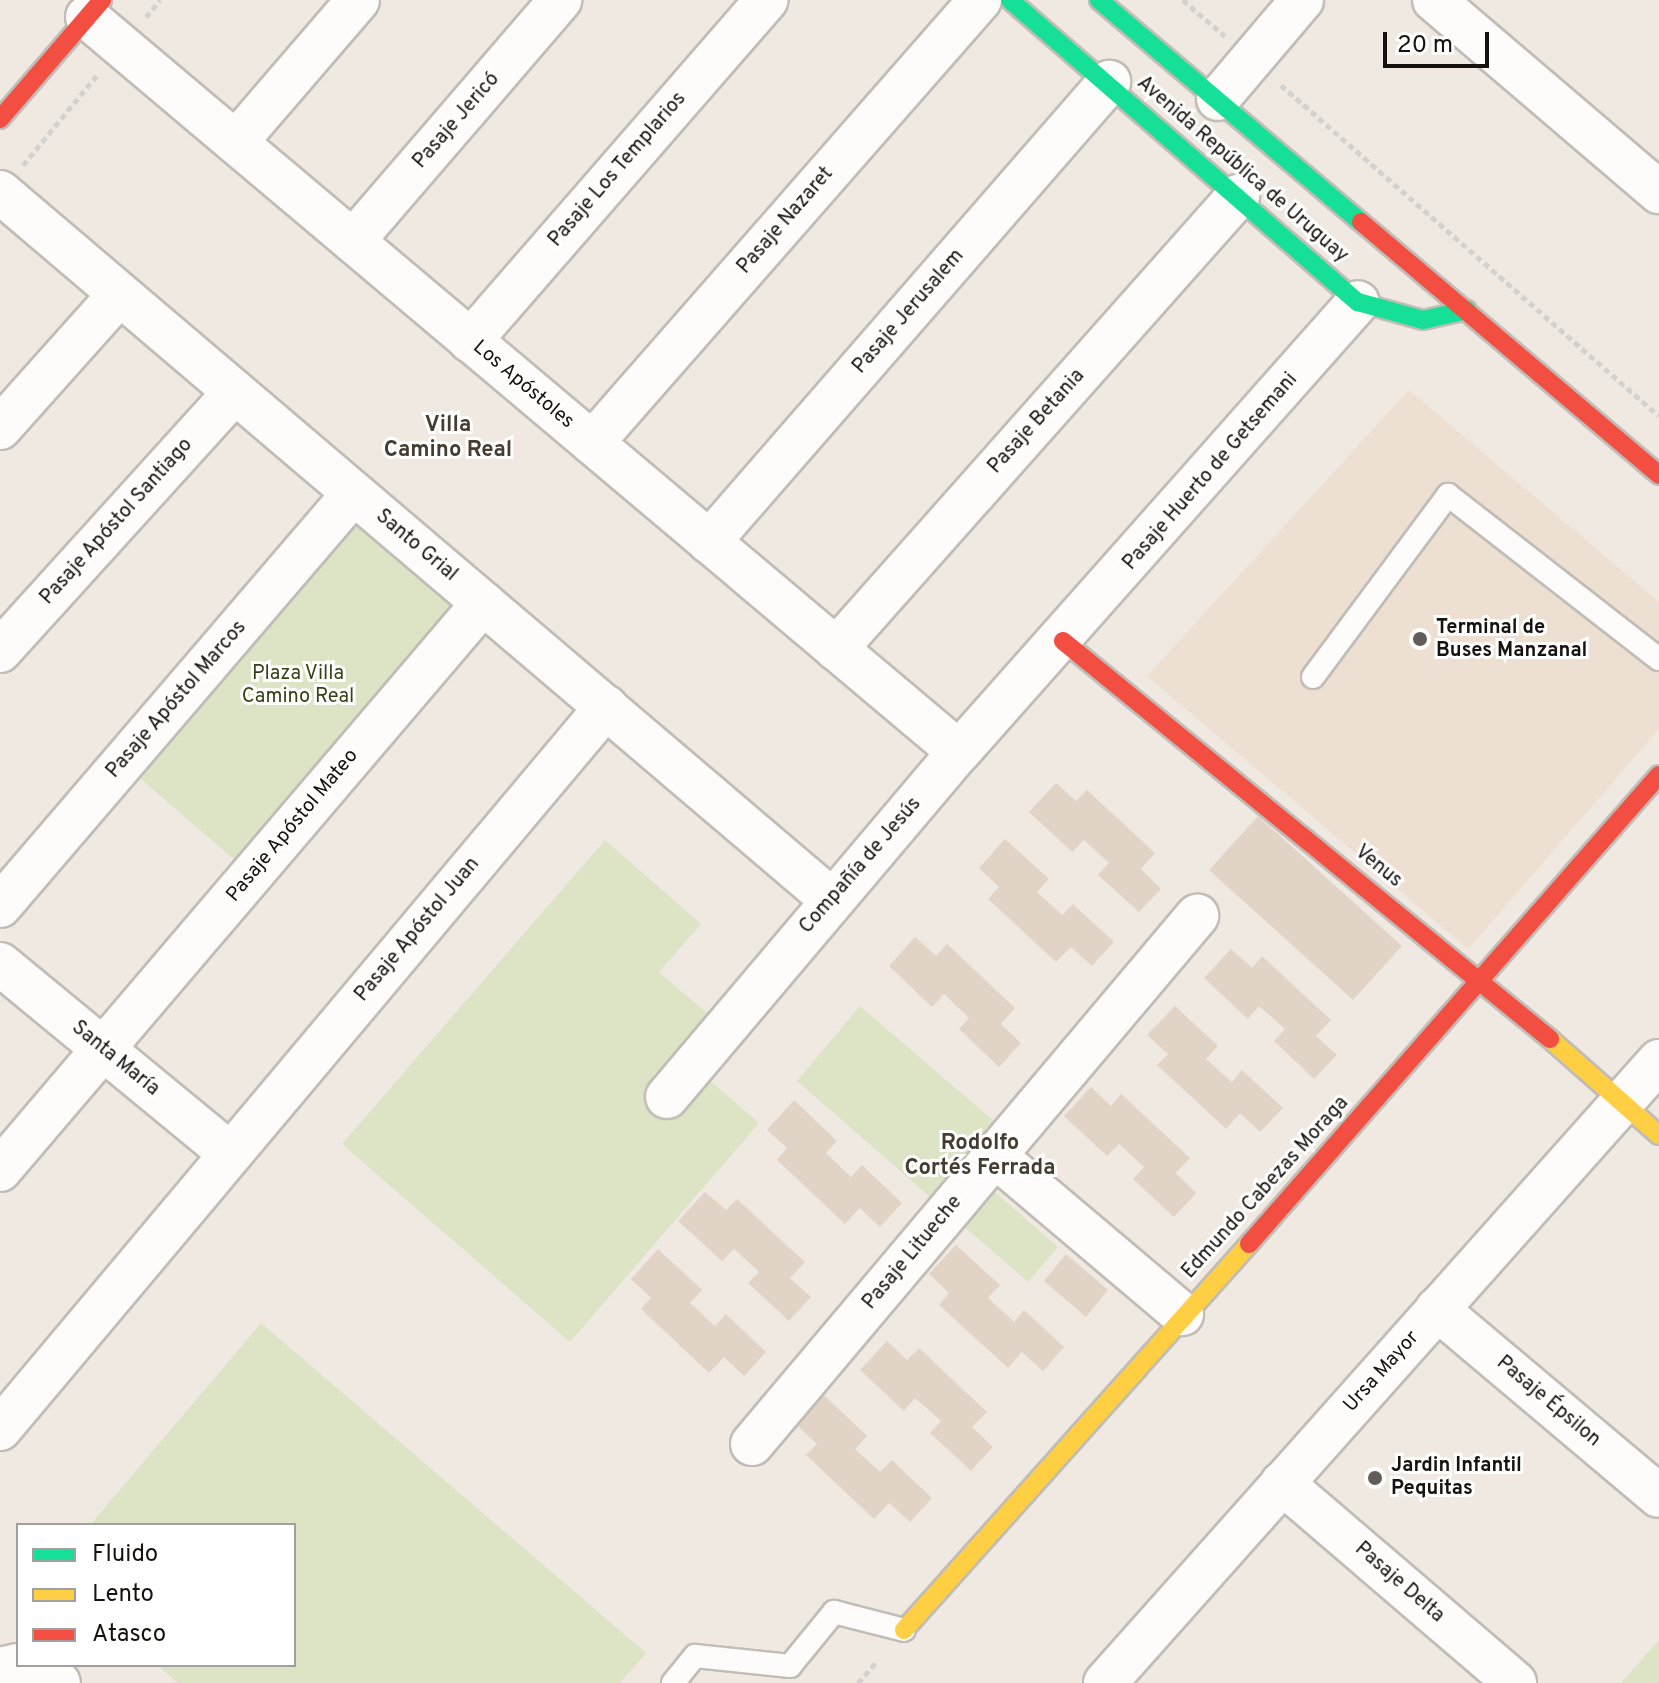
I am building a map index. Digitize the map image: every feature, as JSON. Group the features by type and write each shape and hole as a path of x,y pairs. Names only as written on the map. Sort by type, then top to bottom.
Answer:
{"street":[{"path":"236,142 358,0"},
{"name":"Pasaje Jericó","path":"353,241 560,0"},
{"name":"Pasaje Los Templarios","path":"470,341 766,0"},
{"name":"Pasaje Nazaret","path":"592,443 980,0"},
{"name":"Avenida República de Uruguay","path":"1010,0 1109,82 1358,302 1423,320 1467,310"},
{"name":"Avenida República de Uruguay","path":"1099,0 1659,475"},
{"path":"1218,99 1302,0"},
{"path":"1434,0 1659,192"},
{"name":"Los Apóstoles","path":"94,8 121,45 959,752"},
{"path":"0,119 94,8"},
{"name":"Pasaje Jerusalem","path":"709,542 1109,82"},
{"name":"Santo Grial","path":"0,193 832,900"},
{"name":"Pasaje Betania","path":"836,649 1238,196"},
{"path":"0,428 118,296"},
{"name":"Pasaje Huerto de Getsemani","path":"1063,641 1358,302"},
{"name":"Pasaje Apóstol Santiago","path":"0,651 234,393"},
{"name":"Pasaje Apóstol Marcos","path":"0,906 353,494"},
{"name":"Pasaje Apóstol Mateo","path":"0,1170 483,603"},
{"name":"Compañía de Jesús","path":"667,1097 959,752 1063,641"},
{"name":"Venus","path":"1063,641 1484,981 1659,1135"},
{"name":"Pasaje Apóstol Juan","path":"0,1429 606,707"},
{"name":"Edmundo Cabezas Moraga","path":"904,1630 1182,1314 1484,981 1659,775"},
{"name":"Pasaje Litueche","path":"752,1444 1197,916"},
{"name":"Santa María","path":"0,964 229,1153"},
{"name":"Ursa Mayor","path":"1122,1677 1282,1483 1659,1061"},
{"path":"995,1156 1182,1314"},
{"name":"Pasaje Épsilon","path":"1437,1309 1659,1496"},
{"name":"Pasaje Delta","path":"1282,1483 1515,1683"},
{"path":"39,1667 59,1683"}],"lane":[{"path":"1313,677 1448,495 1659,659"},
{"path":"673,1683 695,1656 790,1666 834,1612 904,1630"}],"path":[{"path":"0,193 160,0"},
{"path":"1183,0 1659,416"}],"shaded area":[{"name":"Terminal de Buses Manzanal","path":"1409,390 1659,602 1659,729 1468,949 1147,676"}],"green space":[{"name":"Plaza Villa Camino Real","path":"352,503 469,605 244,868 126,766"},
{"path":"605,840 701,924 659,972 709,1015 677,1052 759,1123 570,1342 342,1144"},
{"path":"860,1006 1002,1128 968,1169 1058,1247 1028,1282 797,1081"},
{"path":"261,1323 646,1653 620,1683 178,1683 159,1667 296,1667 296,1523 92,1523"},
{"path":"1659,1640 1659,1683 1621,1683"}],"building":[{"path":"1056,783 1076,801 1087,790 1155,853 1141,869 1161,889 1139,912 1098,875 1109,863 1084,840 1072,852 1029,812"},
{"path":"1258,816 1402,946 1353,1000 1209,870"},
{"path":"1005,839 1049,879 1037,892 1062,915 1073,904 1114,942 1092,966 1071,947 1056,962 988,899 999,887 979,868"},
{"path":"915,937 936,956 947,944 1015,1008 1001,1024 1021,1043 999,1067 959,1029 969,1018 944,994 932,1007 889,966"},
{"path":"1231,949 1252,968 1262,956 1331,1020 1316,1036 1337,1055 1314,1079 1274,1041 1285,1029 1259,1006 1248,1019 1204,978"},
{"path":"1175,1006 1218,1046 1206,1059 1232,1082 1242,1070 1283,1108 1260,1132 1240,1113 1226,1129 1157,1065 1168,1054 1147,1035"},
{"path":"1091,1087 1111,1106 1121,1094 1190,1158 1176,1173 1196,1193 1174,1217 1133,1179 1144,1167 1119,1144 1107,1156 1064,1116"},
{"path":"794,1100 837,1141 826,1153 851,1177 862,1165 902,1203 880,1227 860,1208 845,1224 777,1160 787,1148 767,1130"},
{"path":"705,1192 726,1210 737,1199 805,1262 790,1278 811,1297 789,1321 748,1283 759,1272 734,1249 722,1261 678,1221"},
{"path":"956,1245 1000,1285 988,1298 1014,1322 1024,1310 1064,1347 1043,1371 1022,1352 1008,1368 939,1305 949,1293 929,1274"},
{"path":"658,1249 702,1290 690,1303 715,1326 726,1314 766,1352 744,1376 724,1357 709,1373 641,1309 651,1298 631,1279"},
{"path":"1066,1254 1108,1290 1086,1317 1044,1281"},
{"path":"887,1341 907,1360 919,1348 987,1412 972,1427 993,1447 971,1471 930,1433 941,1421 915,1398 904,1411 860,1370"},
{"path":"824,1395 867,1436 855,1449 880,1472 892,1460 932,1498 910,1522 889,1503 874,1519 806,1455 817,1444 797,1425"}],"traffic: fast":[{"path":"1010,0 1358,302 1423,320 1467,310"},
{"path":"1099,0 1361,222"}],"traffic: slow":[{"path":"1550,1039 1659,1135"},
{"path":"904,1630 1249,1244"}],"traffic: jam":[{"path":"0,119 102,0"},
{"path":"1361,222 1659,475"},
{"path":"1063,641 1550,1039"},
{"path":"1249,1244 1659,775"}],"place":[{"name":"Terminal de Buses Manzanal","path":"1420,639"},
{"name":"Jardin Infantil Pequitas","path":"1375,1478"}],"district":[{"name":"Villa Camino Real","path":"448,438"},
{"name":"Rodolfo Cortés Ferrada","path":"980,1156"}]}
